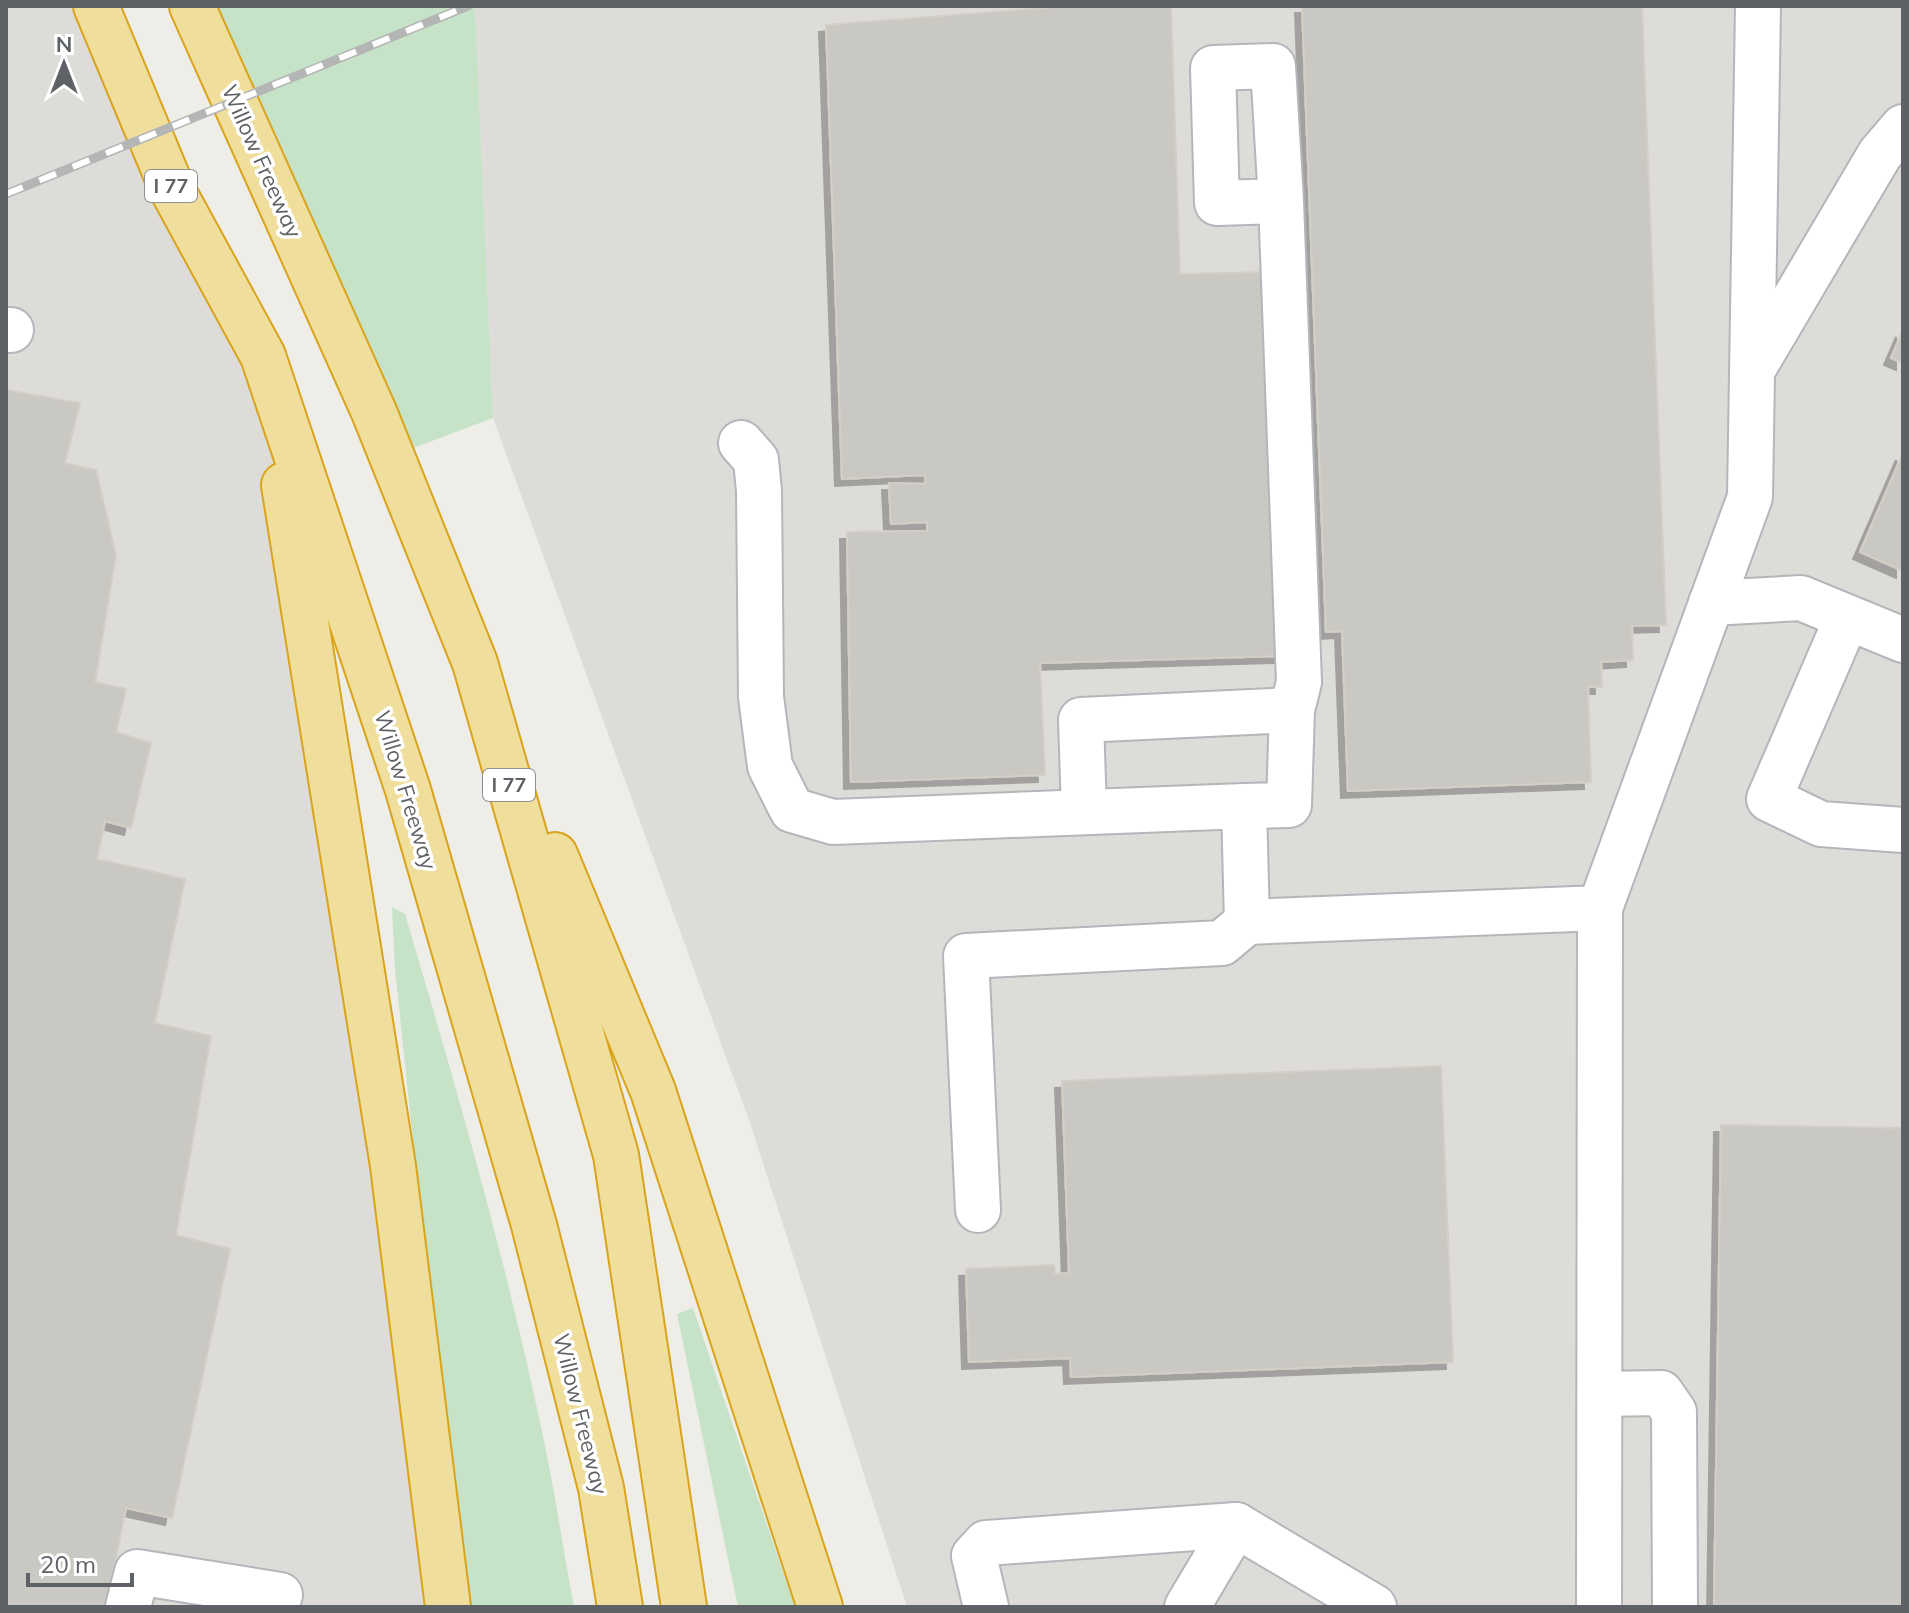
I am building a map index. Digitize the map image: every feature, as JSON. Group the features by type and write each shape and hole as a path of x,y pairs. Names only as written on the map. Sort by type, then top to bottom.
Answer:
{"highway":[{"name":"Willow Freeway","path":"96,6 173,191 263,356 408,790 530,1210 601,1488 620,1607"},
{"name":"Willow Freeway","path":"192,6 374,412 475,663 616,1155 684,1607"},
{"path":"263,356 393,1166 448,1607"},
{"path":"475,663 653,1091 820,1607"}],"street":[{"path":"1599,1607 1600,908 1750,497 1758,6"},
{"path":"1752,371 1880,154 1903,127"},
{"path":"741,443 756,460 759,491 761,697 770,766 792,810 833,822 1289,805 1292,710 1299,682 1281,201"},
{"path":"1711,603 1801,598 1903,640"},
{"path":"1847,618 1769,799 1821,824 1903,830"},
{"path":"1084,811 1081,720 1292,710"},
{"path":"1244,806 1247,922"},
{"path":"978,1210 966,956 1222,943 1247,922 1600,908"},
{"path":"1600,1394 1661,1393 1674,1412 1675,1607"},
{"path":"1187,1607 1236,1525"},
{"path":"986,1607 974,1556 986,1543 1236,1525 1374,1607"},
{"path":"128,1607 137,1572 280,1595"}],"shaded area":[{"path":"6,6 96,6 263,356 448,1607 6,1607"},
{"path":"475,6 1903,6 1903,1607 907,1607 750,1123 493,418"}],"green space":[{"path":"192,6 475,6 493,418 392,456"},
{"path":"392,907 405,914 498,1245 545,1446 574,1607 467,1607 444,1436 395,969"},
{"path":"693,1308 795,1607 738,1607 677,1314"}],"building":[{"path":"1071,6 1171,6 1180,274 1266,272 1281,656 1040,663 1045,775 851,782 847,532 927,531 927,522 891,524 889,483 925,484 925,475 842,479 826,25"},
{"path":"1302,6 1642,6 1666,625 1632,626 1633,660 1601,662 1602,687 1588,687 1591,782 1348,791 1342,631 1326,632"},
{"path":"1903,330 1903,363 1891,358"},
{"path":"6,390 80,403 65,463 96,470 116,555 95,682 126,689 116,732 151,743 131,828 105,821 97,859 185,879 155,1023 211,1036 176,1235 230,1249 172,1518 126,1508 106,1607 6,1607"},
{"path":"1903,453 1903,571 1860,552"},
{"path":"1441,1066 1453,1362 1071,1377 1070,1358 969,1362 966,1269 1054,1265 1055,1274 1069,1273 1062,1081"},
{"path":"1721,1125 1903,1128 1903,1607 1714,1607"}],"railway":[{"path":"6,194 468,6"}]}
